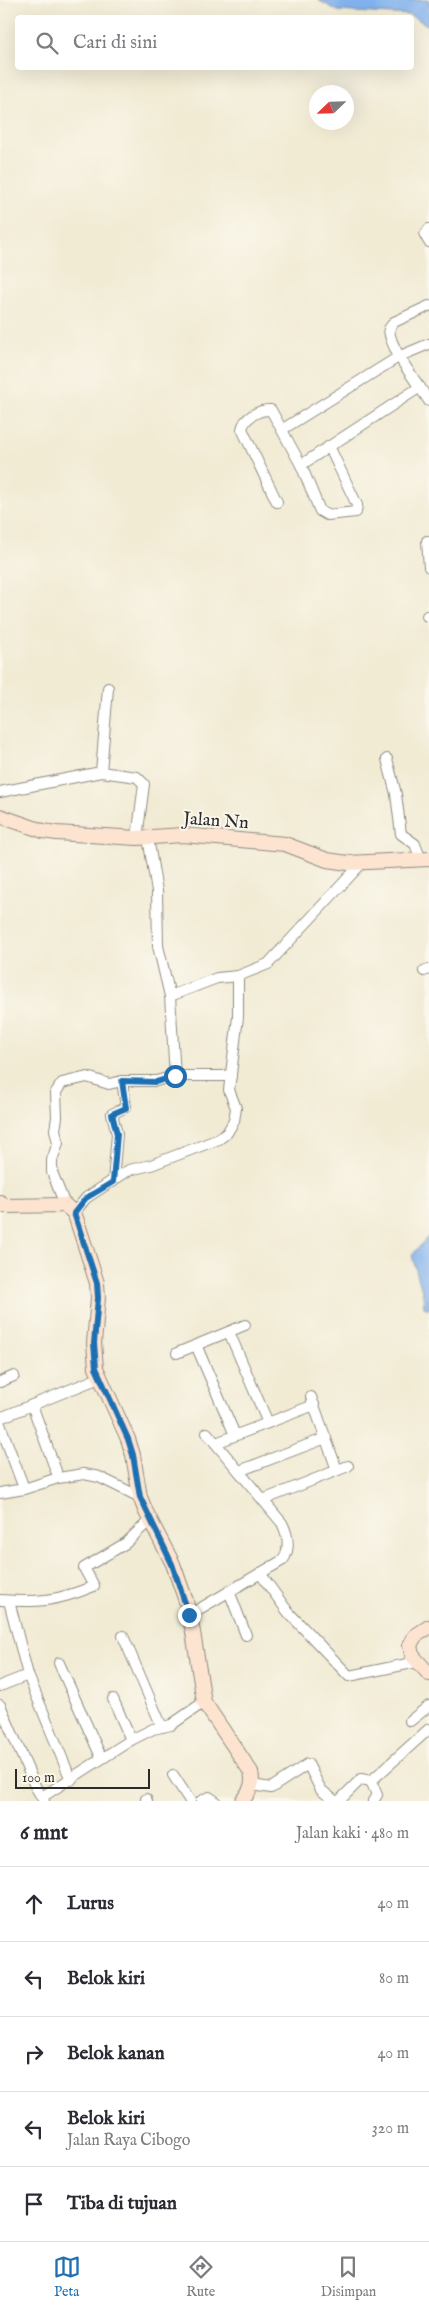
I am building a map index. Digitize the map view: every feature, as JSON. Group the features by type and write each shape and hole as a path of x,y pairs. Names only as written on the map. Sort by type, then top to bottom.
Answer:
{"street":[{"path":"429,229 426,234 429,242"},
{"path":"429,306 390,326 390,336 400,356 429,401"},
{"path":"283,429 400,356 429,344"},
{"path":"301,465 420,387"},
{"path":"277,502 242,429 243,424 248,418 266,409 271,410 301,465 320,511 327,515 356,512 357,504 330,446"},
{"path":"427,541 429,567"},
{"path":"101,772 108,688"},
{"path":"387,759 396,794 401,834 415,844 425,860"},
{"path":"0,792 101,772 138,777 144,784 143,838 157,891 158,946 170,996 175,1076"},
{"name":"Jalan Nn","path":"0,816 43,831 143,838 184,835 285,844 327,860 361,864 425,860"},
{"path":"170,996 217,978 238,976 268,964 361,864"},
{"path":"2,1206 69,1209 129,1170 151,1165 219,1139 227,1133 234,1121 236,1108 229,1090 238,1017 238,976"},
{"path":"231,1076 175,1076 156,1082 122,1081 109,1084 87,1077 62,1083 56,1092 57,1116 55,1130 58,1143 52,1160 52,1172 69,1209 97,1283 98,1298 94,1358 99,1378 128,1439 133,1455 140,1497 172,1564 189,1615 204,1702 251,1772 252,1785 250,1792 242,1801"},
{"path":"113,1182 117,1134 112,1114 126,1108 122,1081"},
{"path":"177,1353 245,1325"},
{"path":"229,1332 268,1423"},
{"path":"196,1345 235,1435"},
{"path":"0,1382 14,1376"},
{"path":"0,1418 99,1378"},
{"path":"216,1443 268,1423 313,1401 337,1470"},
{"path":"32,1405 56,1471"},
{"path":"0,1424 22,1483"},
{"path":"189,1615 284,1560 288,1549 287,1536 282,1523 207,1433"},
{"path":"240,1471 326,1438"},
{"path":"264,1500 348,1466"},
{"path":"0,1493 24,1489 58,1478 84,1474 99,1477 140,1497"},
{"path":"71,1780 28,1675 5,1601 37,1600 46,1602 66,1598 94,1586 84,1568 126,1543 150,1520"},
{"path":"260,1573 288,1612 349,1676 417,1662"},
{"path":"229,1591 246,1635"},
{"path":"429,1627 415,1636 410,1645 412,1655 429,1674"},
{"path":"123,1636 162,1727"},
{"path":"59,1664 101,1757"},
{"path":"0,1686 28,1675"},
{"path":"113,1699 131,1740"},
{"path":"0,1704 35,1786 43,1799 101,1757 153,1729 176,1722 204,1702"},
{"path":"410,1721 429,1706"},
{"path":"370,1781 429,1729"},
{"path":"252,1785 271,1788 308,1764 321,1790 337,1801 361,1779 370,1781"},
{"path":"173,1775 190,1801"},
{"path":"370,1781 377,1795 373,1801"},
{"path":"201,1801 209,1797 215,1801"}],"water":[{"path":"318,0 429,0 429,26 414,17 414,15 338,11"},
{"path":"429,1236 429,1309 424,1307 423,1295 412,1255"}],"route":[{"path":"175,1076 156,1082 122,1081 126,1108 112,1114 117,1134 113,1182 86,1198 74,1213 97,1283 98,1298 94,1343 96,1368 106,1395 128,1439 133,1455 140,1497 172,1564 186,1601 189,1615"}]}
